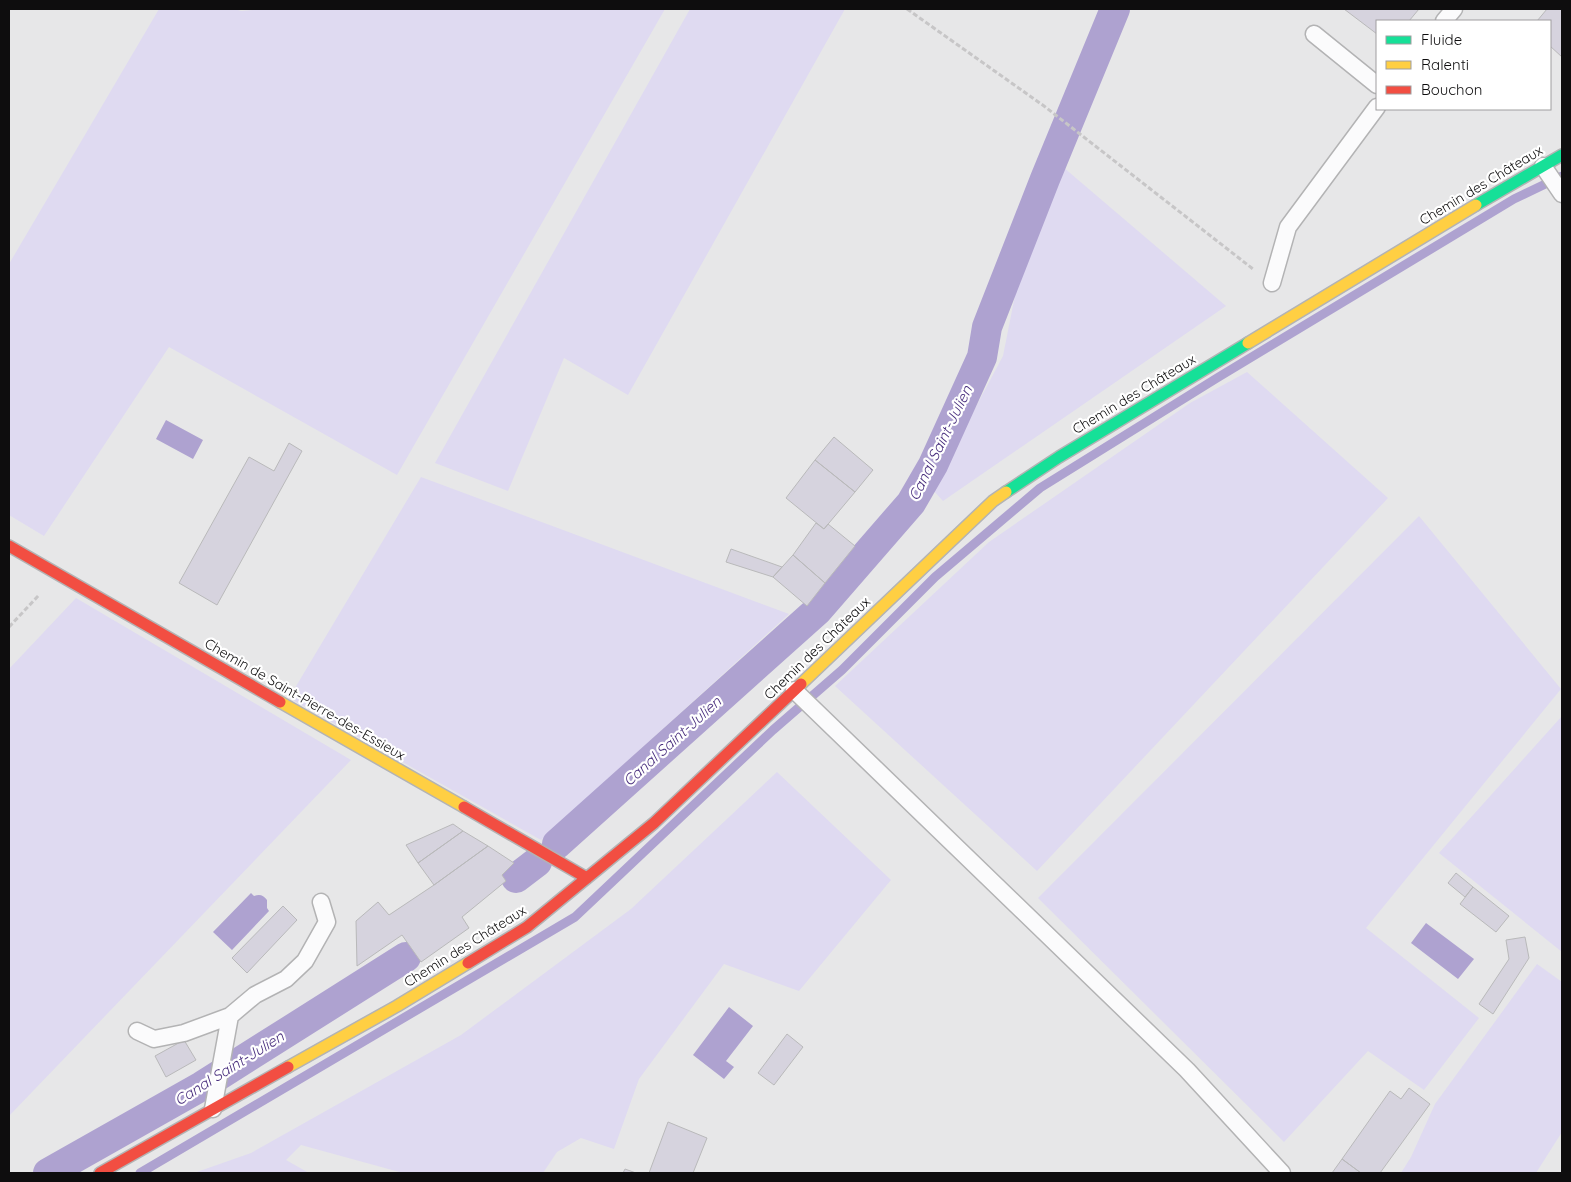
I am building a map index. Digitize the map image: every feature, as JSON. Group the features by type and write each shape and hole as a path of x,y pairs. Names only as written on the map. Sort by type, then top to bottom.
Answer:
{"street":[{"name":"Chemin des Châteaux","path":"100,1173 397,1006 527,927 654,823 993,501 1059,457 1469,209 1562,155"},
{"name":"Chemin de Saint-Pierre-des-Essieux","path":"9,546 587,878"}],"lane":[{"path":"1445,20 1454,9"},
{"path":"1314,34 1376,84"},
{"path":"1272,283 1288,227 1376,107"},
{"path":"1543,166 1562,194"},
{"path":"794,690 1187,1070 1282,1173"},
{"path":"137,1031 154,1040 184,1034 230,1016 255,995 286,979 305,962 327,922 321,902"},
{"path":"213,1109 230,1016"}],"path":[{"path":"907,9 1044,106 1272,283"},
{"path":"9,627 58,575"}],"shaded area":[{"path":"159,9 235,9 241,11 264,9 665,9 397,475 169,347 44,536 9,515 9,264"},
{"path":"690,9 845,9 628,395 564,358 508,491 435,463"},
{"path":"1063,167 1226,306 943,501 932,489 1003,356 1022,260"},
{"path":"1247,372 1388,498 1037,871 835,686 989,542 1190,403"},
{"path":"166,420 203,440 193,459 156,439"},
{"path":"421,477 789,614 541,840 289,698"},
{"path":"1419,516 1561,689 1366,928 1479,1018 1424,1090 1368,1051 1284,1142 1038,898"},
{"path":"76,598 351,760 9,1116 9,669"},
{"path":"1562,716 1562,952 1439,853"},
{"path":"777,772 891,880 799,991 724,964 639,1079 614,1149 581,1138 557,1152 543,1173 403,1173 301,1145 286,1160 309,1173 194,1173 251,1153 461,1035 631,909"},
{"path":"251,893 254,896 261,895 266,898 269,911 232,950 213,932"},
{"path":"1426,923 1474,959 1458,979 1411,943"},
{"path":"1537,964 1562,982 1562,1132 1536,1173 1401,1173 1411,1157 1435,1104"},
{"path":"729,1007 753,1026 726,1061 734,1067 724,1079 693,1055"}],"building":[{"path":"1344,9 1419,9 1410,20 1376,20 1376,33"},
{"path":"1547,9 1562,9 1562,57 1551,47 1551,20 1538,20"},
{"path":"834,437 873,470 855,492 815,460"},
{"path":"289,443 302,451 217,605 179,583 249,457 274,471"},
{"path":"815,460 855,492 824,529 786,498"},
{"path":"816,523 824,529 828,524 855,546 825,583 793,555"},
{"path":"731,549 782,567 773,577 726,562"},
{"path":"793,555 825,583 807,606 773,577"},
{"path":"453,824 463,831 418,863 406,845"},
{"path":"463,831 488,846 434,885 418,863"},
{"path":"488,846 514,863 502,875 506,881 462,917 469,928 421,962 402,935 357,966 356,921 378,902 389,915"},
{"path":"1456,873 1473,887 1465,897 1448,883"},
{"path":"1473,887 1509,916 1496,932 1460,904"},
{"path":"283,906 297,920 247,973 232,958"},
{"path":"1525,937 1529,958 1493,1014 1479,1004 1509,959 1506,940"},
{"path":"787,1034 803,1047 774,1085 758,1073"},
{"path":"184,1040 196,1060 166,1077 155,1056"},
{"path":"1409,1088 1430,1104 1380,1173 1361,1173 1342,1159 1390,1091 1401,1099"},
{"path":"668,1122 707,1138 693,1173 649,1173"},
{"path":"1342,1159 1361,1173 1332,1173"},
{"path":"625,1169 636,1173 623,1173"}],"waterway":[{"name":"Canal Saint-Julien","path":"557,844 818,610 911,503 933,465 982,357 987,327 1115,9"},
{"path":"140,1173 575,917 773,730 842,670 935,577 1040,488 1217,378 1514,199 1562,176"},
{"name":"Canal Saint-Julien","path":"516,878 537,862"},
{"name":"Canal Saint-Julien","path":"48,1173 202,1086 406,957"}],"traffic: fast":[{"path":"1476,205 1562,155"},
{"path":"1006,492 1059,457 1248,343"}],"traffic: slow":[{"path":"1248,343 1476,205"},
{"path":"801,684 993,501 1006,492"},
{"path":"280,702 464,807"},
{"path":"288,1067 397,1006 468,963"}],"traffic: jam":[{"path":"9,546 280,702"},
{"path":"468,963 527,927 654,823 801,684"},
{"path":"464,807 587,878"},
{"path":"100,1173 288,1067"}]}
